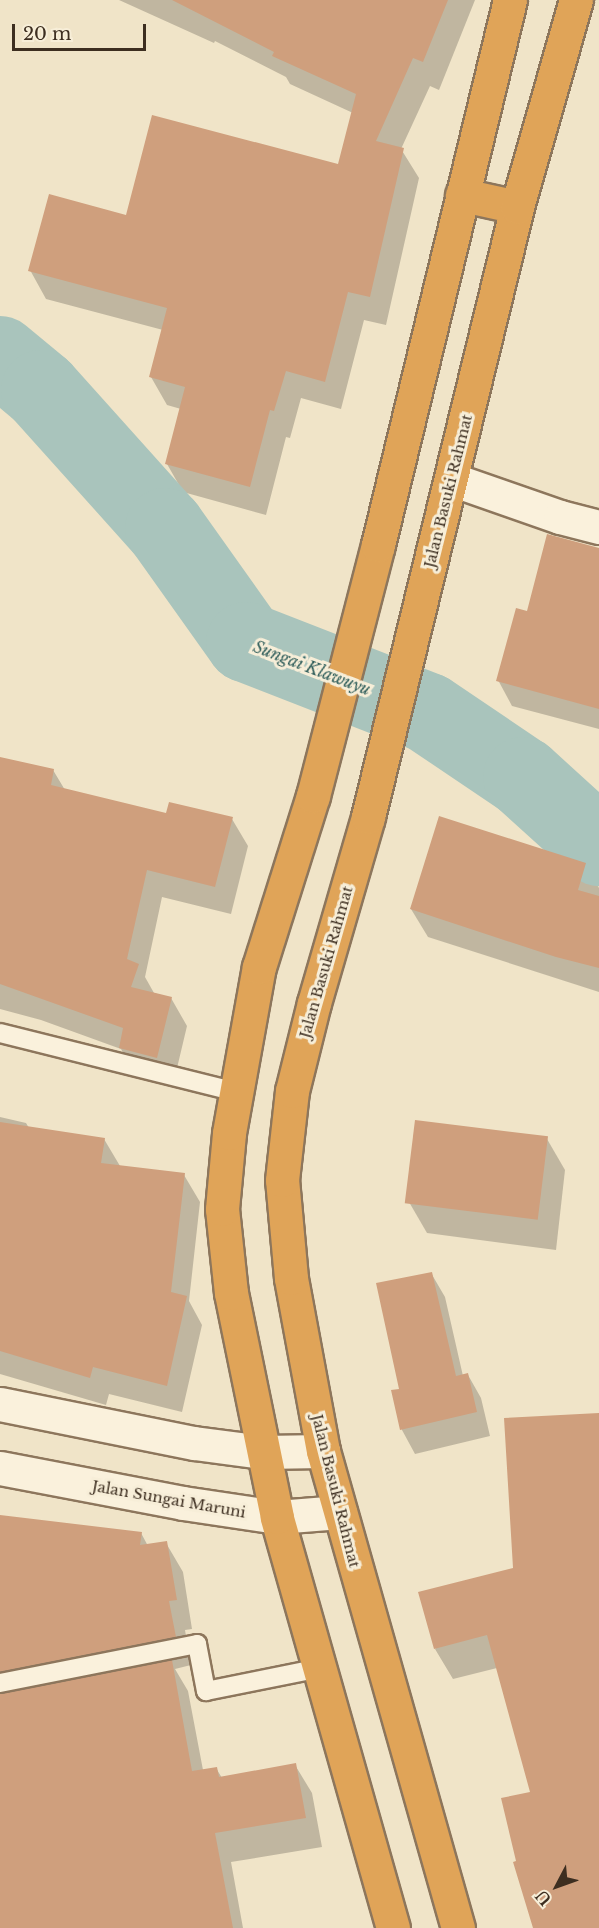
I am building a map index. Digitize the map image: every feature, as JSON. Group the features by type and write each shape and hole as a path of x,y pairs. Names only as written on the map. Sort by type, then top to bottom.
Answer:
{"highway":[{"path":"393,1928 277,1517 231,1293 222,1209 229,1133 259,967 313,796 378,544 510,0"},
{"name":"Jalan Basuki Rahmat","path":"458,1928 323,1450 291,1278 282,1180 292,1091 314,1003 368,817 517,207 576,0"},
{"path":"462,195 517,207"}],"main road":[{"path":"452,478 560,517 599,527"},
{"path":"0,1404 194,1443 263,1452 323,1450"},
{"name":"Jalan Sungai Maruni","path":"0,1468 183,1503 277,1517 340,1512"}],"lane":[{"path":"0,1033 236,1092"},
{"path":"0,1683 196,1644 206,1691 320,1668"}],"building":[{"path":"172,0 448,0 423,62 413,58 376,141 404,148 370,297 348,292 325,382 286,371 274,411 270,410 250,487 165,464 185,387 149,377 167,308 28,271 49,194 126,215 152,115 338,164 356,94 272,56 274,52"},
{"path":"547,534 599,548 599,709 496,681 516,608 527,611"},
{"path":"0,757 54,769 51,785 166,813 169,802 233,817 215,887 147,870 127,959 139,964 131,987 172,997 157,1058 119,1048 123,1028 0,984"},
{"path":"439,816 586,863 578,890 599,896 599,968 556,957 410,909"},
{"path":"415,1120 548,1136 538,1220 405,1203"},
{"path":"0,1122 105,1138 101,1163 185,1173 171,1292 187,1296 167,1386 93,1367 90,1378 0,1351"},
{"path":"432,1272 456,1376 468,1373 477,1412 400,1430 391,1390 399,1389 376,1283"},
{"path":"599,1413 599,1928 533,1928 513,1862 516,1861 501,1798 530,1792 487,1635 434,1649 418,1592 513,1568 504,1418"},
{"path":"0,1515 142,1532 140,1545 167,1541 177,1600 169,1601 176,1637 0,1672"},
{"path":"172,1660 192,1771 217,1767 219,1777 296,1763 306,1818 215,1833 233,1928 0,1928 0,1694"}],"waterway":[{"name":"Sungai Klawuyu","path":"0,356 41,390 165,528 246,642 428,713 523,777 599,846"}]}
